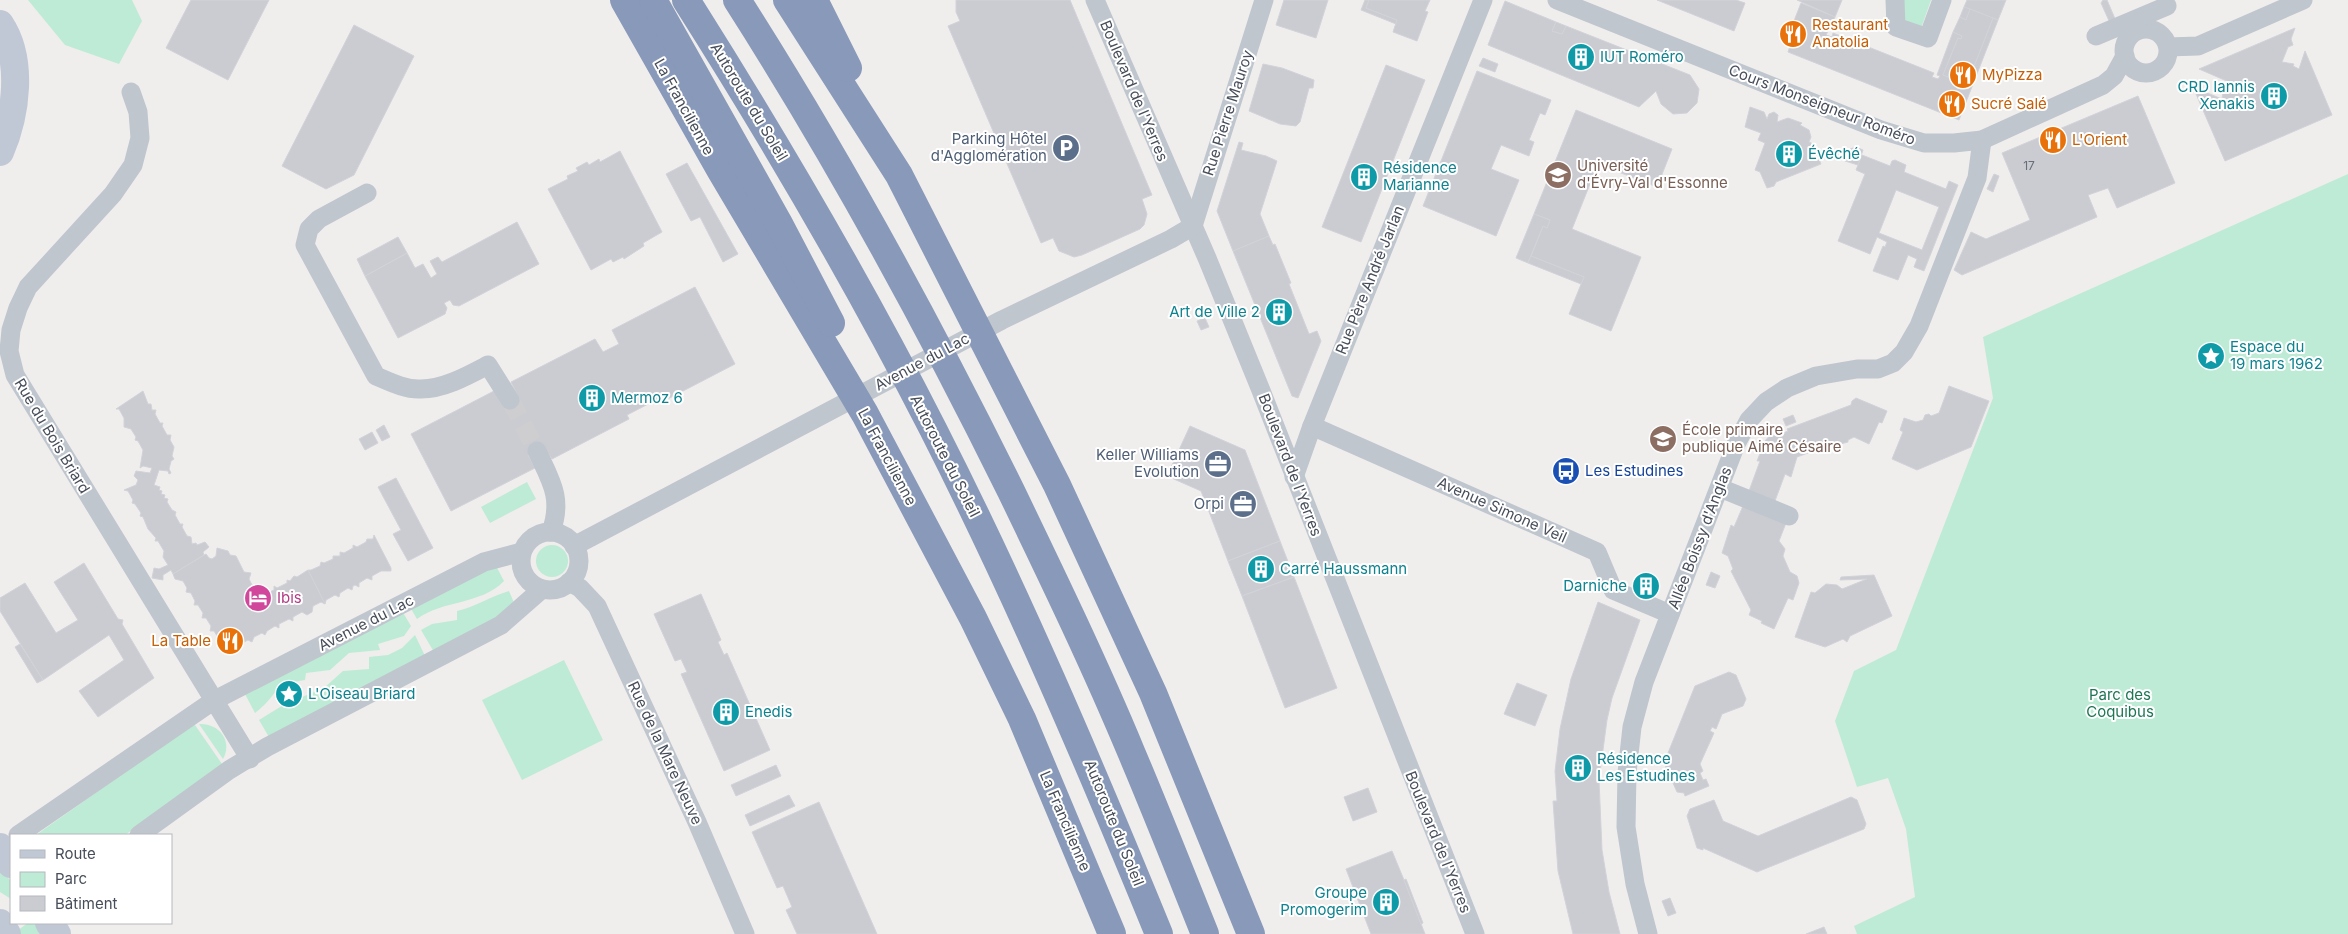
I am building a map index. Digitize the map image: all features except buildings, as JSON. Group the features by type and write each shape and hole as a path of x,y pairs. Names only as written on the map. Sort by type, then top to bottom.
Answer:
{"highway":[{"name":"La Francilienne","path":"624,0 721,171 865,414 973,618 1022,719 1112,934"},
{"path":"653,0 778,222 847,354 865,414"},
{"name":"Autoroute du Soleil","path":"686,0 794,176 933,429 1012,592 1083,748 1159,934"},
{"path":"738,0 837,164 909,292 969,406 1052,576 1128,743 1205,934"},
{"path":"787,0 899,176"},
{"path":"814,0 899,176 1052,477 1103,583 1157,702 1251,934"}],"main road":[{"path":"0,24 14,59 14,89 11,119 0,152"},
{"path":"0,847 10,862"}],"street":[{"name":"Boulevard de l'Yerres","path":"1095,0 1193,226 1260,388 1475,934"},
{"name":"Rue Pierre Mauroy","path":"1193,226 1264,0"},
{"name":"Rue Père André Jarlan","path":"1294,477 1312,426 1483,0"},
{"name":"Cours Monseigneur Roméro","path":"1557,0 1904,139 1924,143 1982,140 2104,85 2130,63 2125,44 2132,34 2144,29 2156,31"},
{"path":"1895,0 1896,27 1928,38 1942,0"},
{"path":"2168,47 2198,46 2303,0"},
{"path":"2096,36 2166,3 2168,9 2156,31 2164,38 2168,47 2166,60 2157,70 2146,73 2130,63"},
{"name":"Rue du Bois Briard","path":"131,92 138,112 140,138 133,165 113,194 28,287 18,308 11,330 9,352 15,375 20,384 213,701"},
{"name":"Allée Boissy d'Anglas","path":"1648,934 1635,884 1626,827 1627,773 1632,727 1644,682 1736,444 1749,420 1766,402 1787,388 1816,376 1857,369 1878,369 1893,363 1904,352 1919,326 1970,196 1976,178 1982,140"},
{"path":"367,193 319,219 308,229 305,245 376,376 398,385 422,389 446,384 488,365 510,400"},
{"name":"Avenue du Lac","path":"574,546 1002,320 1171,239 1193,226"},
{"name":"Avenue Simone Veil","path":"1312,426 1597,552 1613,590 1670,614"},
{"path":"537,451 557,499 551,532"},
{"path":"1720,488 1789,516"},
{"path":"551,532 567,538 574,546 579,564 576,574 561,588 542,589 533,585 523,572 522,552 532,538 551,532"},
{"name":"Avenue du Lac","path":"19,834 213,701 484,562 522,552"},
{"name":"Rue de la Mare Neuve","path":"569,582 580,588 597,606 697,822 745,934"},
{"path":"140,834 229,770 275,742 501,625 542,589"},
{"path":"213,701 250,758"}],"green space":[{"path":"28,0 132,0 142,21 119,64 65,45"},
{"path":"1904,0 1931,0 1919,34 1895,25"},
{"name":"Parc des Coquibus","path":"2348,174 2348,934 1857,934 1854,926 1915,897 1906,829 1888,778 1857,787 1835,721 1854,671 1896,650 1993,398 1983,337"},
{"path":"527,482 536,499 490,523 481,507"},
{"path":"552,545 558,546 563,550 567,555 567,567 563,572 558,576 552,577 546,576 541,572 537,567 536,561 537,555 541,550 546,546"},
{"path":"496,566 504,581 495,589 473,599 438,608 417,619 410,607"},
{"path":"509,591 515,605 498,618 434,652 421,630 432,624 457,620 457,611"},
{"path":"402,611 411,626 404,636 378,644 380,650 349,653 330,670 306,673 305,680 280,688 255,713 245,694"},
{"path":"415,635 425,656 269,737 259,720 285,704 324,688 343,671 369,669 369,657 388,655 402,648"},
{"path":"564,660 603,740 522,780 482,700"},
{"path":"199,724 213,727 222,734 226,746 223,759"},
{"path":"195,725 222,764 199,783 126,834 37,834 189,727"},
{"path":"0,865 10,880 10,898 0,892"},
{"path":"27,924 40,924 45,934 17,934 18,930"}],"tunnel":[{"path":"510,400 537,451"}],"place":[{"name":"Restaurant Anatolia","path":"1793,34"},
{"name":"IUT Roméro","path":"1581,57"},
{"name":"MyPizza","path":"1963,75"},
{"name":"CRD Iannis Xenakis","path":"2274,96"},
{"name":"Sucré Salé","path":"1952,104"},
{"name":"L'Orient","path":"2053,140"},
{"name":"Parking Hôtel d'Agglomération","path":"1066,148"},
{"name":"Évêché","path":"1789,154"},
{"name":"Université d'Évry-Val d'Essonne","path":"1558,175"},
{"name":"Résidence Marianne","path":"1364,177"},
{"name":"Art de Ville 2","path":"1279,312"},
{"name":"Espace du 19 mars 1962","path":"2211,356"},
{"name":"Mermoz 6","path":"592,398"},
{"name":"École primaire publique Aimé Césaire","path":"1663,439"},
{"name":"Keller Williams Evolution","path":"1218,464"},
{"name":"Les Estudines","path":"1566,471"},
{"name":"Orpi","path":"1243,504"},
{"name":"Carré Haussmann","path":"1261,569"},
{"name":"Darniche","path":"1646,586"},
{"name":"Ibis","path":"258,598"},
{"name":"La Table","path":"230,641"},
{"name":"L'Oiseau Briard","path":"289,694"},
{"name":"Enedis","path":"726,712"},
{"name":"Résidence Les Estudines","path":"1578,768"},
{"name":"Groupe Promogerim","path":"1386,902"}]}
